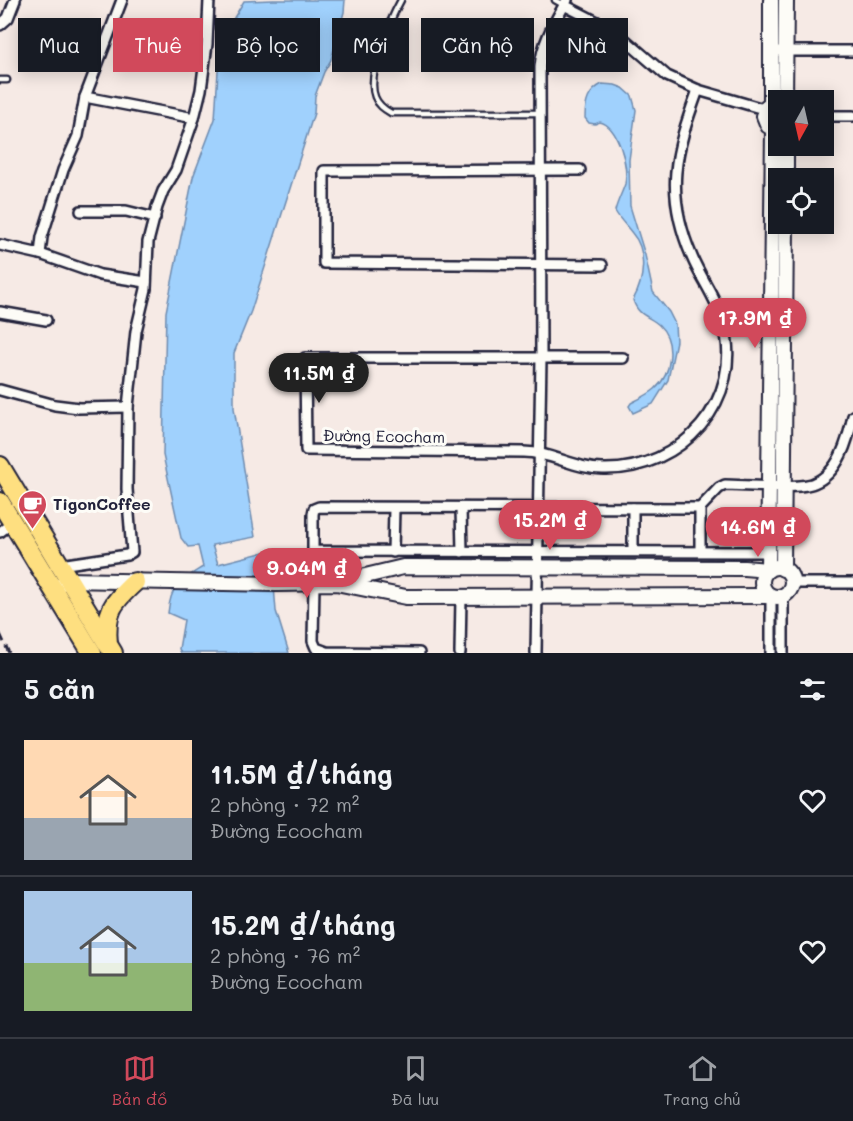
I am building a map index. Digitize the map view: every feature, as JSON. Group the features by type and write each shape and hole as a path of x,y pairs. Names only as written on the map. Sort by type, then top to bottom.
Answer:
{"highway":[{"path":"0,466 60,578 104,650"},
{"path":"0,502 6,528 60,578"},
{"path":"104,650 106,623 113,604 144,582"}],"street":[{"path":"0,25 8,18 15,0"},
{"path":"40,254 42,237 63,170 78,135 85,97 122,0"},
{"path":"60,578 132,552 127,489 128,407 136,331 146,286 148,242 163,191 176,170 194,118 201,90 207,44 209,0"},
{"path":"770,90 771,0"},
{"path":"785,90 786,0"},
{"path":"536,653 541,358 541,53 562,2 615,31 667,76 698,90 768,104"},
{"path":"771,51 853,51"},
{"name":"Đường Ecocham","path":"623,358 305,358 306,450 538,452 593,468 622,469 660,458 692,435 716,404 728,367 728,346 719,309 691,256 681,224 674,189 676,165 684,128 698,90"},
{"path":"85,97 194,118"},
{"path":"768,106 765,109 764,118 768,126"},
{"path":"834,116 853,116"},
{"path":"776,156 776,486 783,569"},
{"path":"580,170 324,171 324,263 602,265"},
{"path":"81,210 126,211 155,218"},
{"path":"777,596 764,591 762,585 763,576 768,570 776,486 786,234"},
{"path":"0,245 40,254 100,275 146,286"},
{"path":"0,312 46,320"},
{"path":"0,390 55,405 79,408 128,407"},
{"path":"700,551 700,508 721,486 816,483 830,471 843,451 853,416"},
{"path":"843,451 853,446"},
{"path":"700,508 316,508 313,514 313,551 769,552"},
{"path":"393,552 394,508"},
{"path":"461,508 462,552"},
{"path":"633,508 633,551"},
{"path":"60,578 144,582 336,583 406,597 743,598 777,596 790,590 792,583 789,574 783,569 775,568 768,570 537,567 403,567 336,583"},
{"path":"314,583 313,641 319,650 418,653"},
{"path":"792,583 853,583"},
{"path":"771,653 777,596"},
{"path":"777,596 783,653"},
{"path":"460,653 461,597"}],"lane":[{"path":"401,0 394,13 373,79 375,96 381,107 391,113 540,113"},
{"path":"0,80 8,80"}],"water":[{"path":"345,0 342,18 332,18 331,60 315,96 314,113 251,311 234,353 234,408 255,537 212,545 218,564 269,551 272,561 276,611 289,653 181,653 179,649 184,620 168,613 169,603 178,584 203,567 198,546 188,547 181,538 163,455 166,312 193,177 215,119 218,72 320,72 320,18 234,18 244,1"},
{"path":"602,84 623,88 632,96 636,110 629,160 630,206 645,255 653,292 669,312 675,324 676,341 668,380 653,404 633,413 629,406 631,403 661,383 668,366 670,348 659,325 641,313 633,300 640,284 643,266 637,240 615,211 626,176 621,148 606,125 600,122 589,123 585,118 588,98 593,90"}],"railway":[{"path":"0,634 9,653"}],"place":[{"name":"TigonCoffee","path":"32,530"}]}
